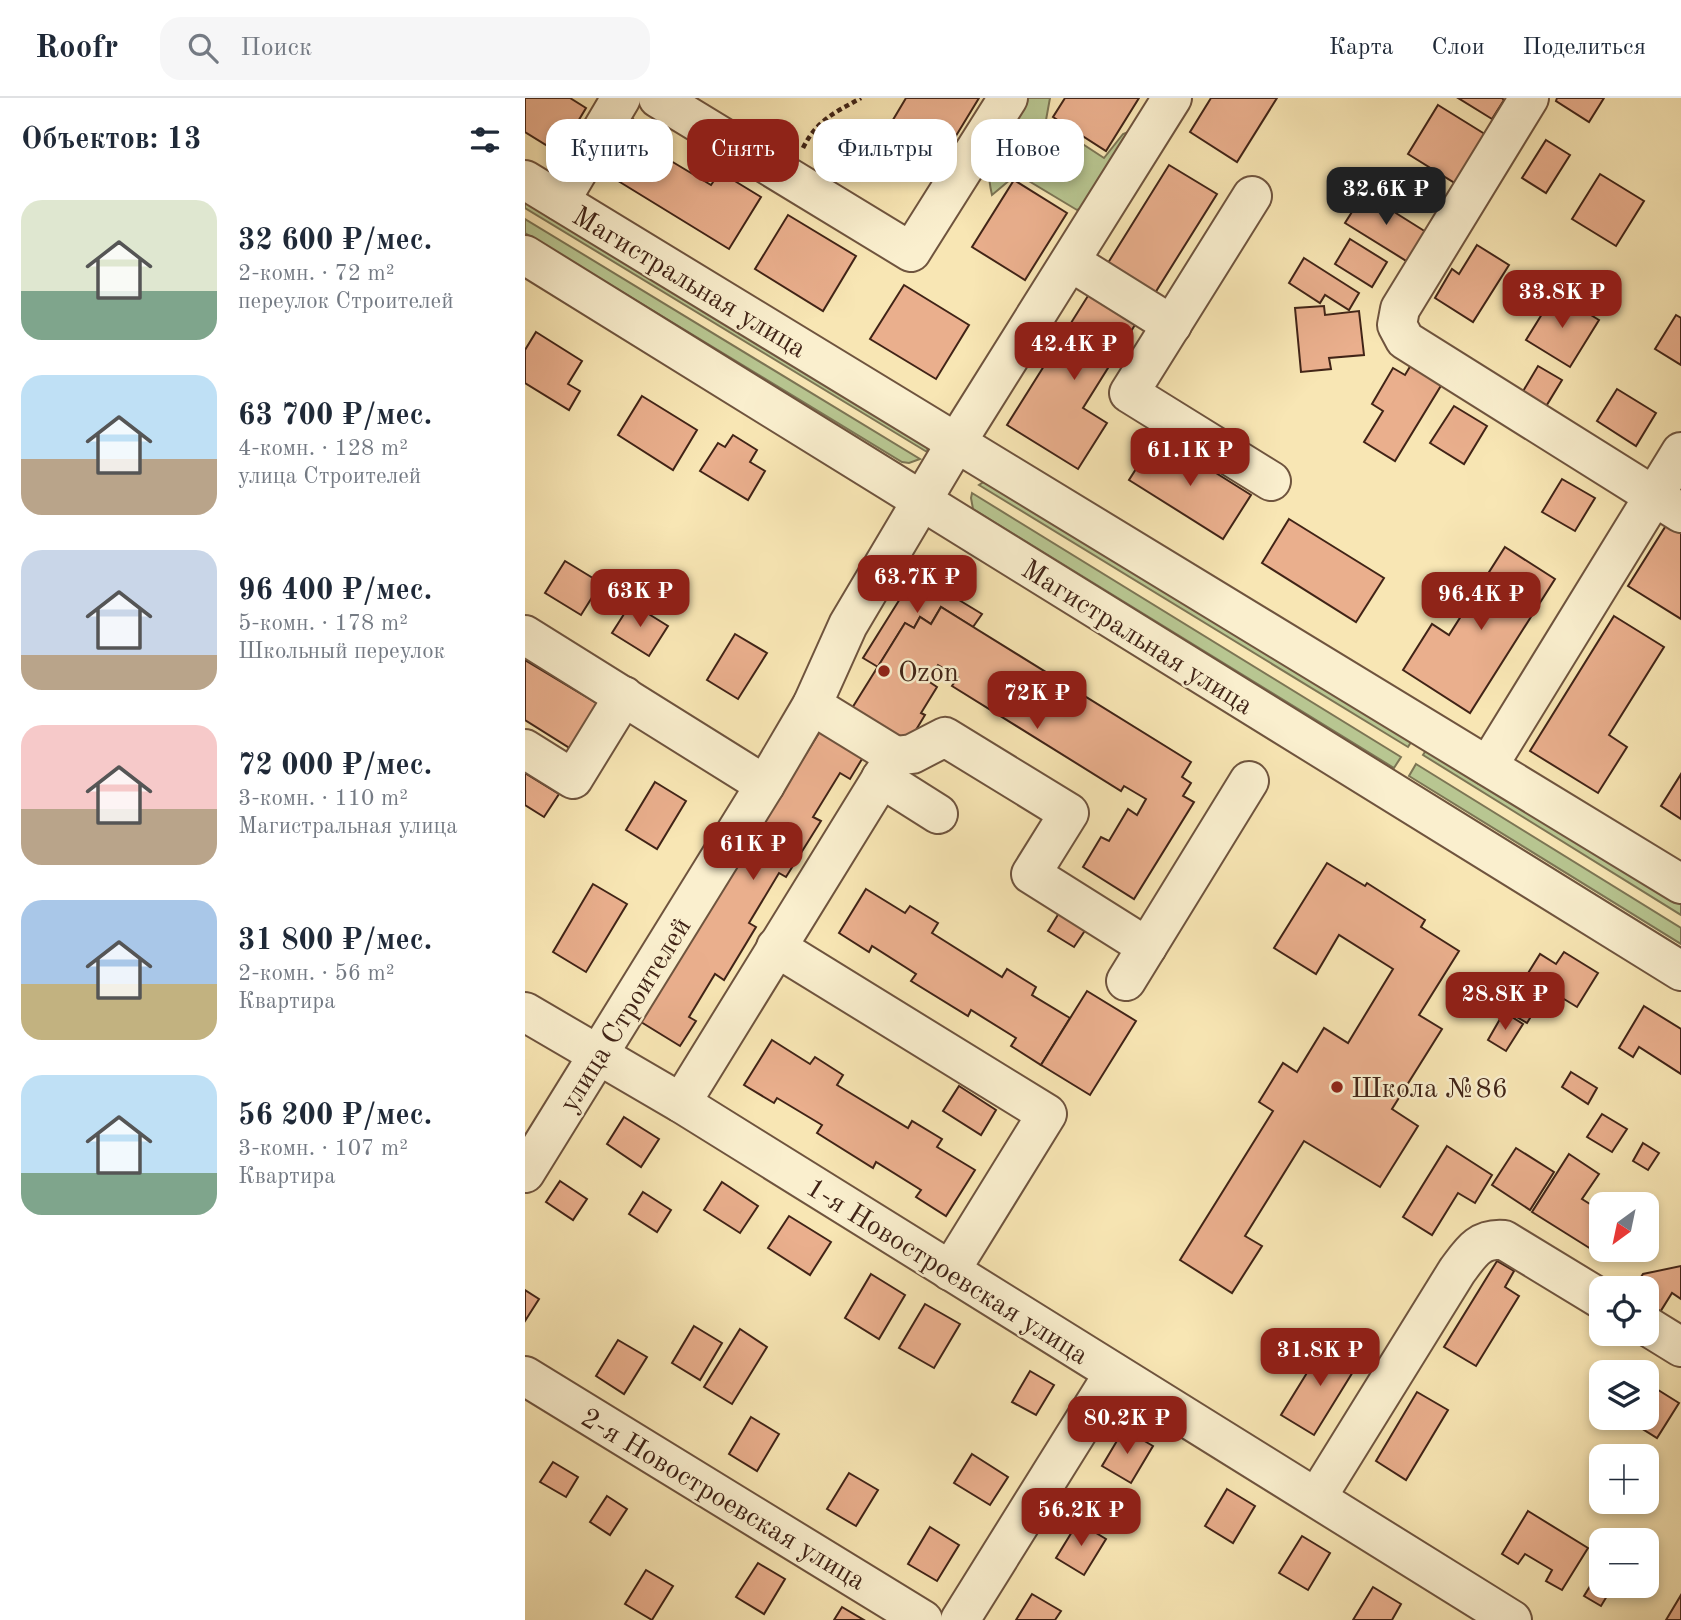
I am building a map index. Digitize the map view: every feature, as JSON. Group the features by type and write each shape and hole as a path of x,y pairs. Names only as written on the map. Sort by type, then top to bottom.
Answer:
{"street":[{"path":"560,201 621,98"},
{"path":"658,98 692,119"},
{"path":"796,182 911,253 1008,98"},
{"name":"улица Строителей","path":"525,1173 765,785 812,705 848,625 956,443 1172,98"},
{"path":"1529,98 1400,309 1397,325 1405,340 1668,505"},
{"name":"Магистральная улица","path":"525,180 1681,884"},
{"path":"1252,196 1129,393 1271,481"},
{"name":"Магистральная улица","path":"525,256 1681,971"},
{"path":"1071,262 1172,325"},
{"path":"1488,766 1668,505 1681,452"},
{"path":"525,635 765,785"},
{"path":"525,749 573,779 624,696"},
{"path":"812,705 888,767 938,814"},
{"path":"681,1103 888,767 945,737 1069,813 1031,874 1147,947"},
{"path":"1126,981 1249,781"},
{"path":"776,947 1047,1114 950,1271"},
{"name":"1-я Новостроевская улица","path":"525,1012 681,1103 1512,1620"},
{"path":"1317,1497 1457,1271 1475,1248 1491,1239 1504,1240 1589,1291"},
{"path":"1659,1333 1681,1347"},
{"path":"960,1620 1114,1373"},
{"name":"2-я Новостроевская улица","path":"525,1376 923,1620"}],"path":[{"path":"799,157 809,136 823,118 861,98"}],"green space":[{"path":"1012,98 1050,98 1046,119 1002,119"},
{"path":"1136,129 1096,202 1077,210 1030,182 1084,182 1084,145 1104,158 1123,134"},
{"path":"989,182 1007,182 992,195"},
{"path":"525,198 928,446 927,452 525,208"},
{"path":"525,219 920,459 909,463 902,462 525,233"},
{"path":"985,481 1413,739 1408,747 979,485"},
{"path":"972,493 1401,757 1394,768 973,509"},
{"path":"1428,747 1681,903 1681,915 1423,755"},
{"path":"1416,764 1681,928 1681,944 1409,776"}],"building":[{"path":"525,98 570,98 586,108 579,119 546,119 546,145 525,132"},
{"path":"906,98 979,98 957,134 957,119 894,119"},
{"path":"1065,98 1139,98 1106,151 1084,137 1084,119 1053,117"},
{"path":"1211,98 1277,98 1237,162 1190,132"},
{"path":"1458,98 1502,98 1504,100 1492,119"},
{"path":"1557,98 1604,98 1589,122 1556,101"},
{"path":"1438,105 1488,136 1458,185 1408,154"},
{"path":"1546,140 1570,155 1546,193 1522,178"},
{"path":"673,162 687,171 687,182 706,182 711,185 713,182 736,182 761,197 729,249 620,182 673,182"},
{"path":"1169,165 1217,194 1155,293 1108,263"},
{"path":"1600,174 1644,201 1616,246 1572,219"},
{"path":"1013,182 1017,182 1067,213 1025,280 972,247"},
{"path":"1364,193 1426,232 1408,262 1345,223"},
{"path":"788,215 856,256 823,311 755,269"},
{"path":"1350,239 1387,262 1372,287 1335,264"},
{"path":"1477,245 1509,265 1473,322 1435,298 1452,269 1459,274"},
{"path":"1304,258 1359,293 1349,310 1325,295 1320,303 1289,283"},
{"path":"904,285 969,325 936,379 870,339"},
{"path":"1091,291 1138,320 1083,408 1107,423 1078,469 1007,425"},
{"path":"1555,293 1599,320 1570,367 1526,340"},
{"path":"1324,306 1325,315 1359,311 1364,355 1329,358 1331,369 1301,372 1295,308"},
{"path":"1676,315 1681,318 1681,365 1655,349"},
{"path":"536,332 582,361 568,384 580,391 569,410 525,383 525,350"},
{"path":"1411,365 1442,384 1395,461 1364,442 1383,411 1372,404 1393,368 1405,375"},
{"path":"1538,366 1562,380 1545,408 1522,393"},
{"path":"1617,389 1656,413 1636,446 1597,421"},
{"path":"642,396 697,430 673,470 618,435"},
{"path":"1454,406 1487,426 1464,464 1430,443"},
{"path":"733,435 757,450 750,462 765,471 748,500 700,471 718,443 725,447"},
{"path":"1157,436 1251,495 1223,539 1129,480"},
{"path":"1562,479 1595,498 1575,531 1542,512"},
{"path":"1289,519 1384,578 1356,622 1262,563"},
{"path":"1667,524 1681,533 1681,619 1628,586"},
{"path":"1505,547 1555,579 1470,713 1403,670 1432,624 1449,635"},
{"path":"565,561 601,583 581,615 545,593"},
{"path":"926,580 982,614 973,627 941,607 931,624 920,617 914,628 905,623 878,667 863,658 908,586"},
{"path":"631,603 668,626 649,656 612,633"},
{"path":"941,607 1191,762 1182,777 1191,783 1183,796 1194,802 1134,899 1083,867 1101,837 1109,841 1128,809 1137,815 1146,799 1124,786 1121,791 952,686 958,677 938,665 928,681 937,687 921,713 925,715 905,748 849,713 905,623 914,628 920,617 931,624"},
{"path":"1614,616 1664,647 1609,735 1627,747 1598,793 1530,751"},
{"path":"735,634 767,653 738,699 707,680"},
{"path":"525,660 603,707 576,752 525,720"},
{"path":"825,723 868,749 850,779 840,773 813,817 821,821 786,877 779,873 749,923 756,927 724,980 715,974 689,1017 696,1021 680,1046 641,1022"},
{"path":"525,773 559,794 544,817 525,805"},
{"path":"1681,774 1681,819 1661,806"},
{"path":"655,782 686,801 657,849 626,830"},
{"name":"Школа №86","path":"1327,863 1365,886 1367,883 1425,920 1421,927 1459,951 1419,1015 1442,1029 1392,1109 1418,1126 1380,1187 1304,1141 1245,1236 1262,1246 1232,1293 1180,1260 1273,1111 1259,1102 1283,1063 1297,1072 1324,1028 1348,1043 1393,969 1339,935 1316,974 1274,948"},
{"path":"593,884 627,904 586,972 553,952"},
{"path":"866,889 905,913 910,906 938,923 932,933 1002,977 1007,969 1036,987 1032,995 1070,1018 1041,1065 1011,1046 1016,1038 971,1010 968,1016 911,981 916,974 872,946 869,952 839,933"},
{"path":"1059,913 1086,929 1074,947 1048,931"},
{"path":"1564,952 1598,973 1577,1007 1564,999 1559,1007 1543,997 1527,1023 1505,1010 1540,954 1556,964"},
{"path":"1087,991 1136,1021 1090,1095 1041,1065"},
{"path":"1644,1006 1681,1029 1681,1074 1639,1047 1633,1057 1619,1048"},
{"path":"1504,1012 1523,1024 1506,1051 1488,1040"},
{"path":"772,1040 810,1064 815,1057 843,1075 837,1085 908,1128 912,1121 942,1139 937,1147 975,1170 946,1216 916,1197 921,1190 876,1162 873,1168 817,1133 822,1125 777,1098 774,1103 744,1085"},
{"path":"1571,1072 1597,1088 1588,1104 1562,1087"},
{"path":"959,1086 996,1110 981,1135 943,1111"},
{"path":"1602,1114 1627,1129 1612,1152 1587,1137"},
{"path":"624,1117 659,1139 641,1167 607,1144"},
{"path":"1643,1143 1659,1153 1648,1170 1633,1161"},
{"path":"1447,1146 1492,1175 1475,1203 1458,1193 1432,1235 1403,1217"},
{"path":"1516,1148 1554,1172 1530,1210 1492,1185"},
{"path":"1569,1154 1599,1174 1582,1199 1589,1203 1589,1248 1532,1212"},
{"path":"560,1181 587,1199 573,1220 546,1202"},
{"path":"722,1182 758,1206 740,1233 704,1210"},
{"path":"643,1192 671,1210 657,1232 629,1214"},
{"path":"789,1216 831,1242 810,1275 768,1248"},
{"path":"1497,1261 1514,1271 1505,1287 1519,1296 1476,1366 1444,1347"},
{"path":"1681,1266 1681,1299 1672,1293 1659,1314 1659,1276 1642,1276"},
{"path":"871,1274 905,1295 879,1339 845,1318"},
{"path":"525,1290 539,1299 525,1321"},
{"path":"925,1304 960,1324 934,1368 899,1348"},
{"path":"694,1326 722,1343 700,1380 672,1363"},
{"path":"740,1329 767,1347 732,1404 704,1387"},
{"path":"618,1340 647,1357 624,1394 596,1376"},
{"path":"1326,1342 1359,1362 1314,1435 1281,1415"},
{"path":"1030,1371 1054,1385 1036,1415 1012,1402"},
{"path":"1659,1390 1679,1403 1657,1438 1644,1430 1659,1430"},
{"path":"1417,1392 1448,1410 1406,1480 1376,1461"},
{"path":"751,1417 779,1434 757,1471 729,1454"},
{"path":"1124,1429 1153,1446 1131,1483 1102,1466"},
{"path":"972,1454 1008,1477 990,1505 954,1483"},
{"path":"553,1462 578,1477 566,1497 540,1482"},
{"path":"849,1473 878,1490 856,1526 827,1509"},
{"path":"1227,1489 1255,1506 1233,1543 1205,1526"},
{"path":"607,1496 627,1509 610,1535 590,1522"},
{"path":"1528,1511 1588,1548 1562,1590 1546,1581 1552,1570 1525,1554 1518,1564 1502,1554"},
{"path":"1078,1522 1106,1539 1084,1575 1056,1558"},
{"path":"930,1527 959,1545 937,1581 908,1564"},
{"path":"1302,1536 1330,1553 1308,1590 1279,1573"},
{"path":"758,1563 785,1579 764,1614 736,1597"},
{"path":"646,1570 673,1586 652,1620 625,1604"},
{"path":"1373,1587 1401,1604 1392,1620 1353,1620"},
{"path":"1589,1588 1589,1598 1606,1598 1601,1606 1584,1596"},
{"path":"1032,1594 1061,1611 1055,1620 1016,1620"},
{"path":"1681,1595 1681,1620 1666,1620"},
{"path":"842,1607 864,1620 834,1620"}],"place":[{"name":"Ozon","path":"884,671"},
{"name":"Школа №86","path":"1337,1087"}]}
